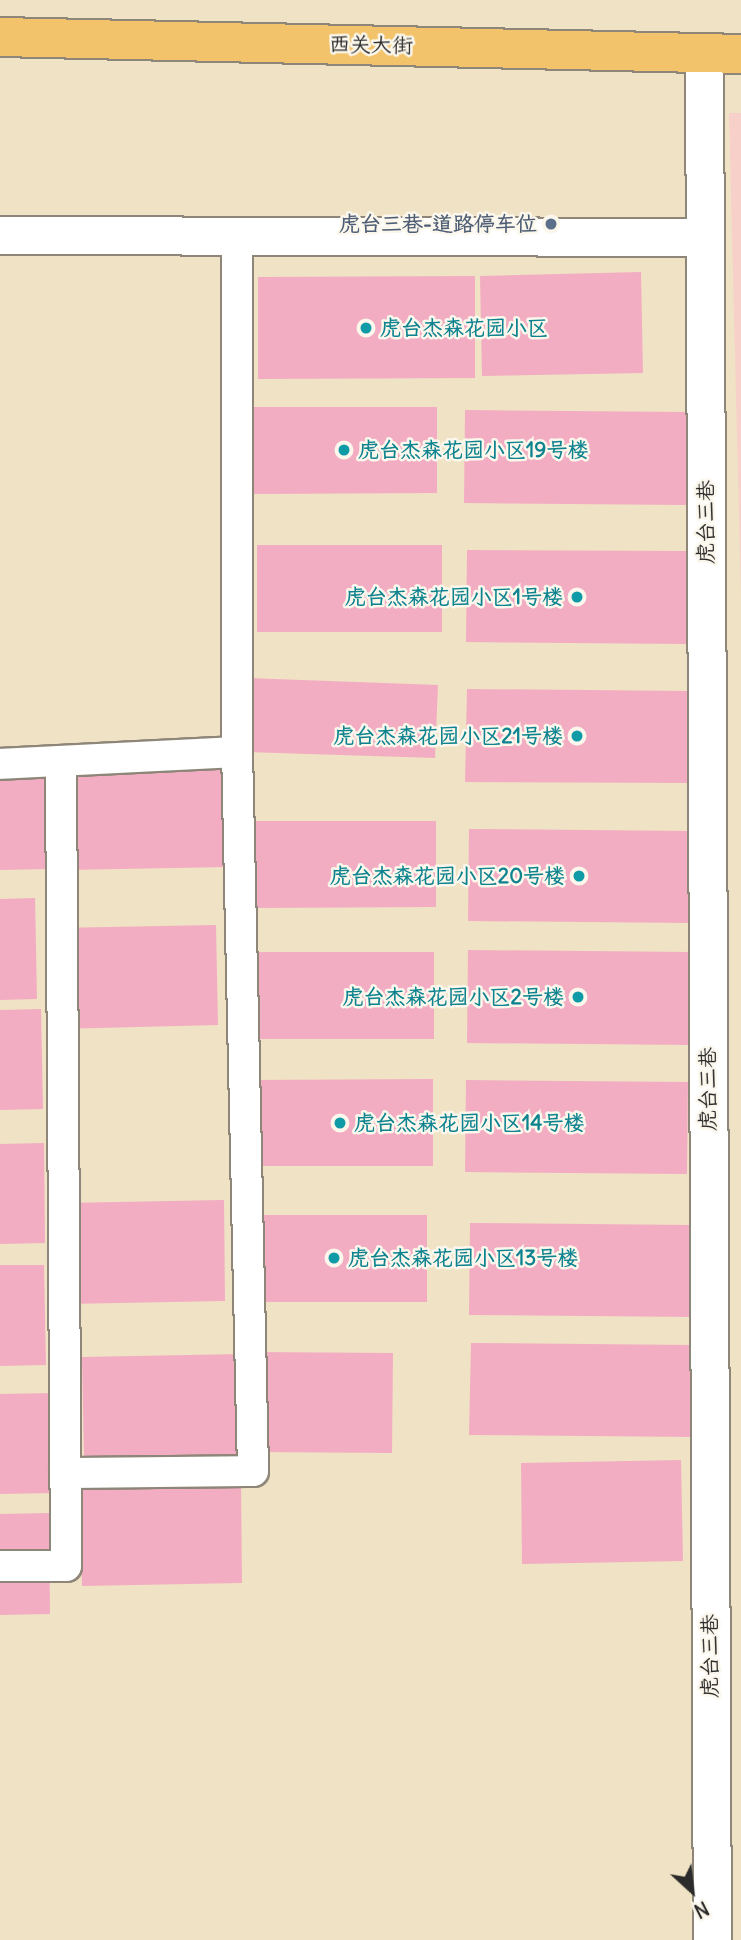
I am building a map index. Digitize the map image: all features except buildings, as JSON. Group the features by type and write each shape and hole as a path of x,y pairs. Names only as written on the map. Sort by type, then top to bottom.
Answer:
{"main road":[{"name":"西关大街","path":"0,37 722,53"}],"street":[{"name":"虎台三巷","path":"712,1940 705,237 722,53"},
{"path":"0,235 705,237"},
{"path":"65,1473 253,1472 237,752 237,236"},
{"path":"0,764 237,752"},
{"path":"0,1566 66,1566 61,761"}],"shaded area":[{"path":"729,113 741,113 741,596"}],"place":[{"name":"虎台三巷-道路停车位","path":"551,224"},
{"name":"虎台杰森花园小区","path":"366,328"},
{"name":"虎台杰森花园小区19号楼","path":"344,450"},
{"name":"虎台杰森花园小区1号楼","path":"577,597"},
{"name":"虎台杰森花园小区21号楼","path":"577,736"},
{"name":"虎台杰森花园小区20号楼","path":"579,876"},
{"name":"虎台杰森花园小区2号楼","path":"578,997"},
{"name":"虎台杰森花园小区14号楼","path":"340,1123"},
{"name":"虎台杰森花园小区13号楼","path":"334,1258"}]}
